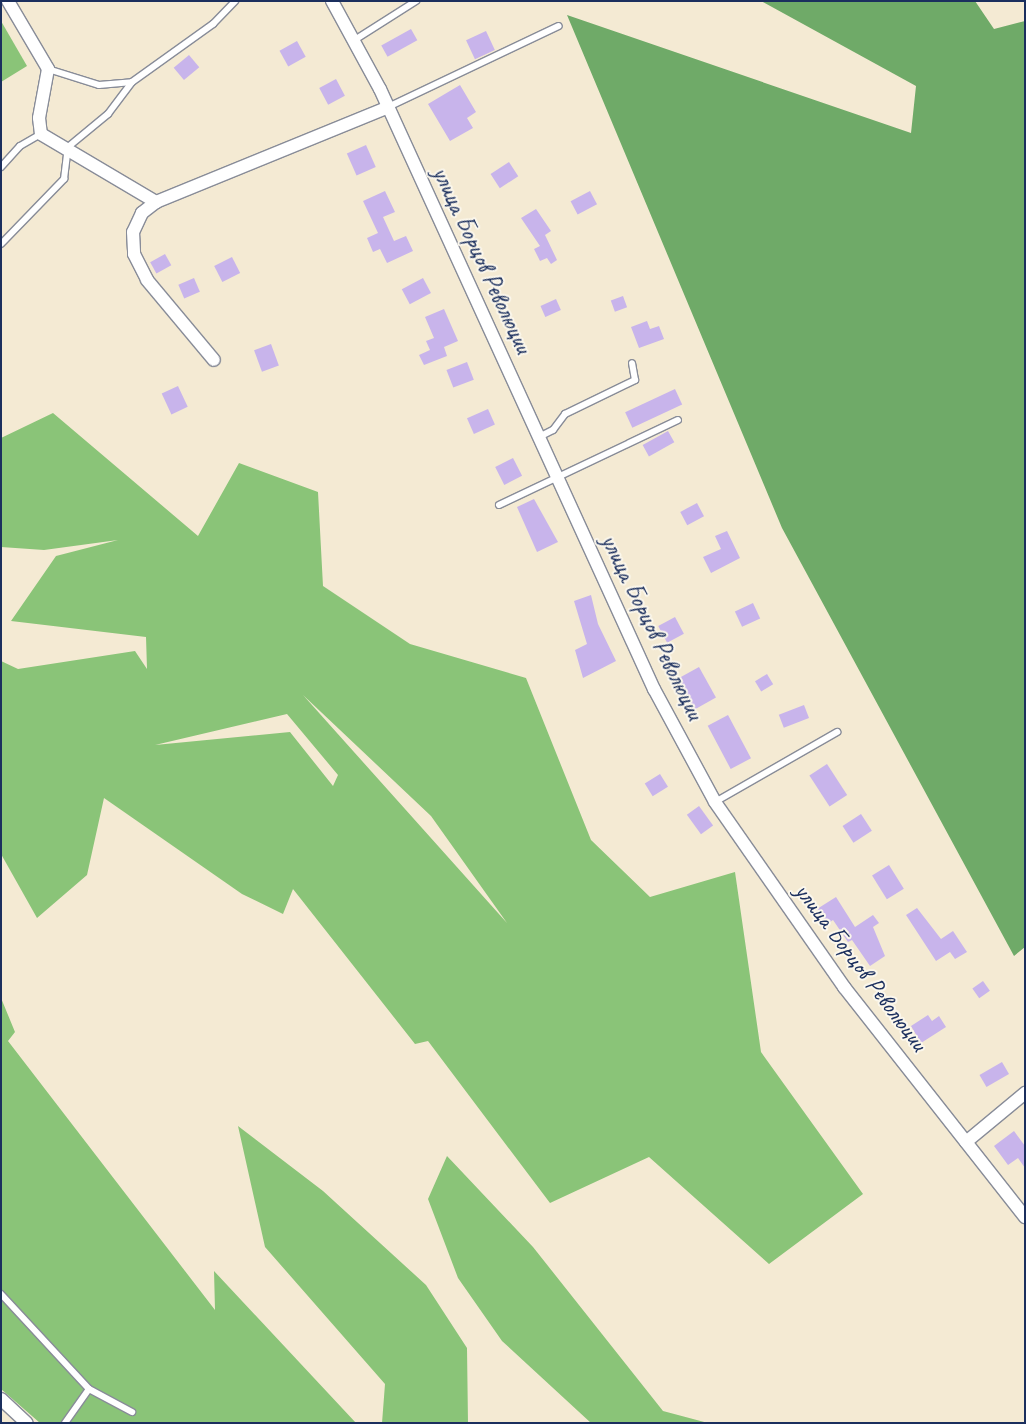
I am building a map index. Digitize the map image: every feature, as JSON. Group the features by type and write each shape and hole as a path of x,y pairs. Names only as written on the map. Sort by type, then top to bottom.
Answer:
{"street":[{"path":"8,1 48,69 39,118 41,134 68,147 156,202"},
{"name":"улица Борцов Революции","path":"332,1 386,108 654,689 716,802 844,986 1025,1217"},
{"path":"214,360 148,280 134,254 134,232 142,213 156,202 386,108"},
{"path":"966,1142 1025,1093"},
{"path":"1,1399 27,1423"}],"lane":[{"path":"1,244 64,179 68,147 108,114 132,82 212,24 235,1"},
{"path":"353,41 416,1"},
{"path":"386,108 559,26"},
{"path":"48,69 98,85 132,82"},
{"path":"1,167 20,146 41,134"},
{"path":"539,437 553,430 565,414 634,380 632,363"},
{"path":"499,505 678,420"},
{"path":"716,802 837,732"},
{"path":"1,1294 89,1389 132,1412"},
{"path":"65,1423 89,1389"}],"green space":[{"path":"761,1 975,1 994,29 1025,21 1025,947 1014,956 782,528 567,15 911,133 916,86"},
{"path":"1,21 27,66 1,82"},
{"path":"53,413 198,536 239,463 318,492 323,586 410,644 526,678 591,840 650,897 735,872 761,1052 863,1194 769,1264 649,1157 550,1203 428,1041 415,1044 293,889 283,914 242,894 104,798 87,875 37,918 1,854 1,661 18,669 135,651 147,669 146,637 11,621 56,556 118,540 44,550 1,547 1,438","holes":["303,695 431,816 507,923","287,714 338,775 333,786 290,732 155,745"]},
{"path":"1,998 15,1032 8,1041 215,1310 214,1271 356,1423 40,1423 1,1389"},
{"path":"238,1126 323,1191 426,1285 467,1348 468,1423 382,1423 385,1384 265,1247"},
{"path":"447,1156 533,1247 663,1411 708,1423 591,1423 502,1341 458,1278 428,1199"}],"building":[{"path":"411,29 417,40 388,57 381,45"},
{"path":"486,31 495,50 475,59 466,40"},
{"path":"297,41 306,57 288,66 280,51"},
{"path":"189,55 199,67 184,80 174,68"},
{"path":"336,79 345,96 328,105 319,88"},
{"path":"460,85 476,112 467,118 473,128 450,141 428,104"},
{"path":"366,145 376,167 357,175 347,154"},
{"path":"509,162 518,176 500,188 491,174"},
{"path":"385,191 395,212 383,217 394,241 406,236 413,251 387,263 380,249 373,252 367,238 378,233 363,201"},
{"path":"590,191 597,204 578,215 571,201"},
{"path":"536,209 551,231 545,235 557,260 551,264 547,258 540,261 534,249 540,246 521,218"},
{"path":"165,254 171,265 156,274 150,262"},
{"path":"232,257 240,273 222,282 214,266"},
{"path":"194,278 200,292 184,298 178,285"},
{"path":"423,278 431,293 410,304 402,289"},
{"path":"623,296 627,307 615,312 611,300"},
{"path":"556,299 561,310 545,317 540,306"},
{"path":"444,309 458,341 444,347 447,356 424,365 419,355 430,350 426,341 434,338 425,317"},
{"path":"647,321 650,329 659,326 664,339 639,348 631,327"},
{"path":"271,344 279,366 262,372 254,350"},
{"path":"467,362 474,380 453,388 446,370"},
{"path":"178,386 188,407 171,414 162,394"},
{"path":"675,389 682,404 632,428 625,412"},
{"path":"488,409 495,425 474,434 467,418"},
{"path":"668,431 674,442 649,456 643,445"},
{"path":"513,458 522,476 504,485 495,467"},
{"path":"534,499 558,542 537,552 517,507"},
{"path":"697,503 704,516 687,525 680,512"},
{"path":"727,531 740,558 711,573 703,557 721,549 715,536"},
{"path":"591,595 598,624 616,661 583,678 575,650 587,644 574,601"},
{"path":"753,603 760,618 742,627 735,611"},
{"path":"675,617 684,634 667,643 658,626"},
{"path":"699,667 716,698 691,711 675,681"},
{"path":"767,674 773,684 761,691 755,681"},
{"path":"804,705 809,718 784,728 779,715"},
{"path":"728,715 751,758 731,769 708,726"},
{"path":"827,764 847,795 830,806 809,775"},
{"path":"660,774 668,787 653,796 645,784"},
{"path":"699,806 713,825 701,834 687,815"},
{"path":"861,814 872,831 853,843 843,826"},
{"path":"889,865 904,889 887,899 872,876"},
{"path":"836,897 855,927 873,915 879,923 873,927 885,956 870,966 852,940 848,942 833,920 827,924 817,909"},
{"path":"917,908 941,939 953,931 967,952 955,959 950,952 936,961 906,915"},
{"path":"983,981 990,991 979,998 972,988"},
{"path":"928,1015 932,1021 939,1016 946,1027 921,1043 911,1026"},
{"path":"1002,1062 1009,1074 986,1087 979,1075"},
{"path":"1014,1131 1025,1146 1025,1168 1018,1158 1008,1165 994,1146"}]}
